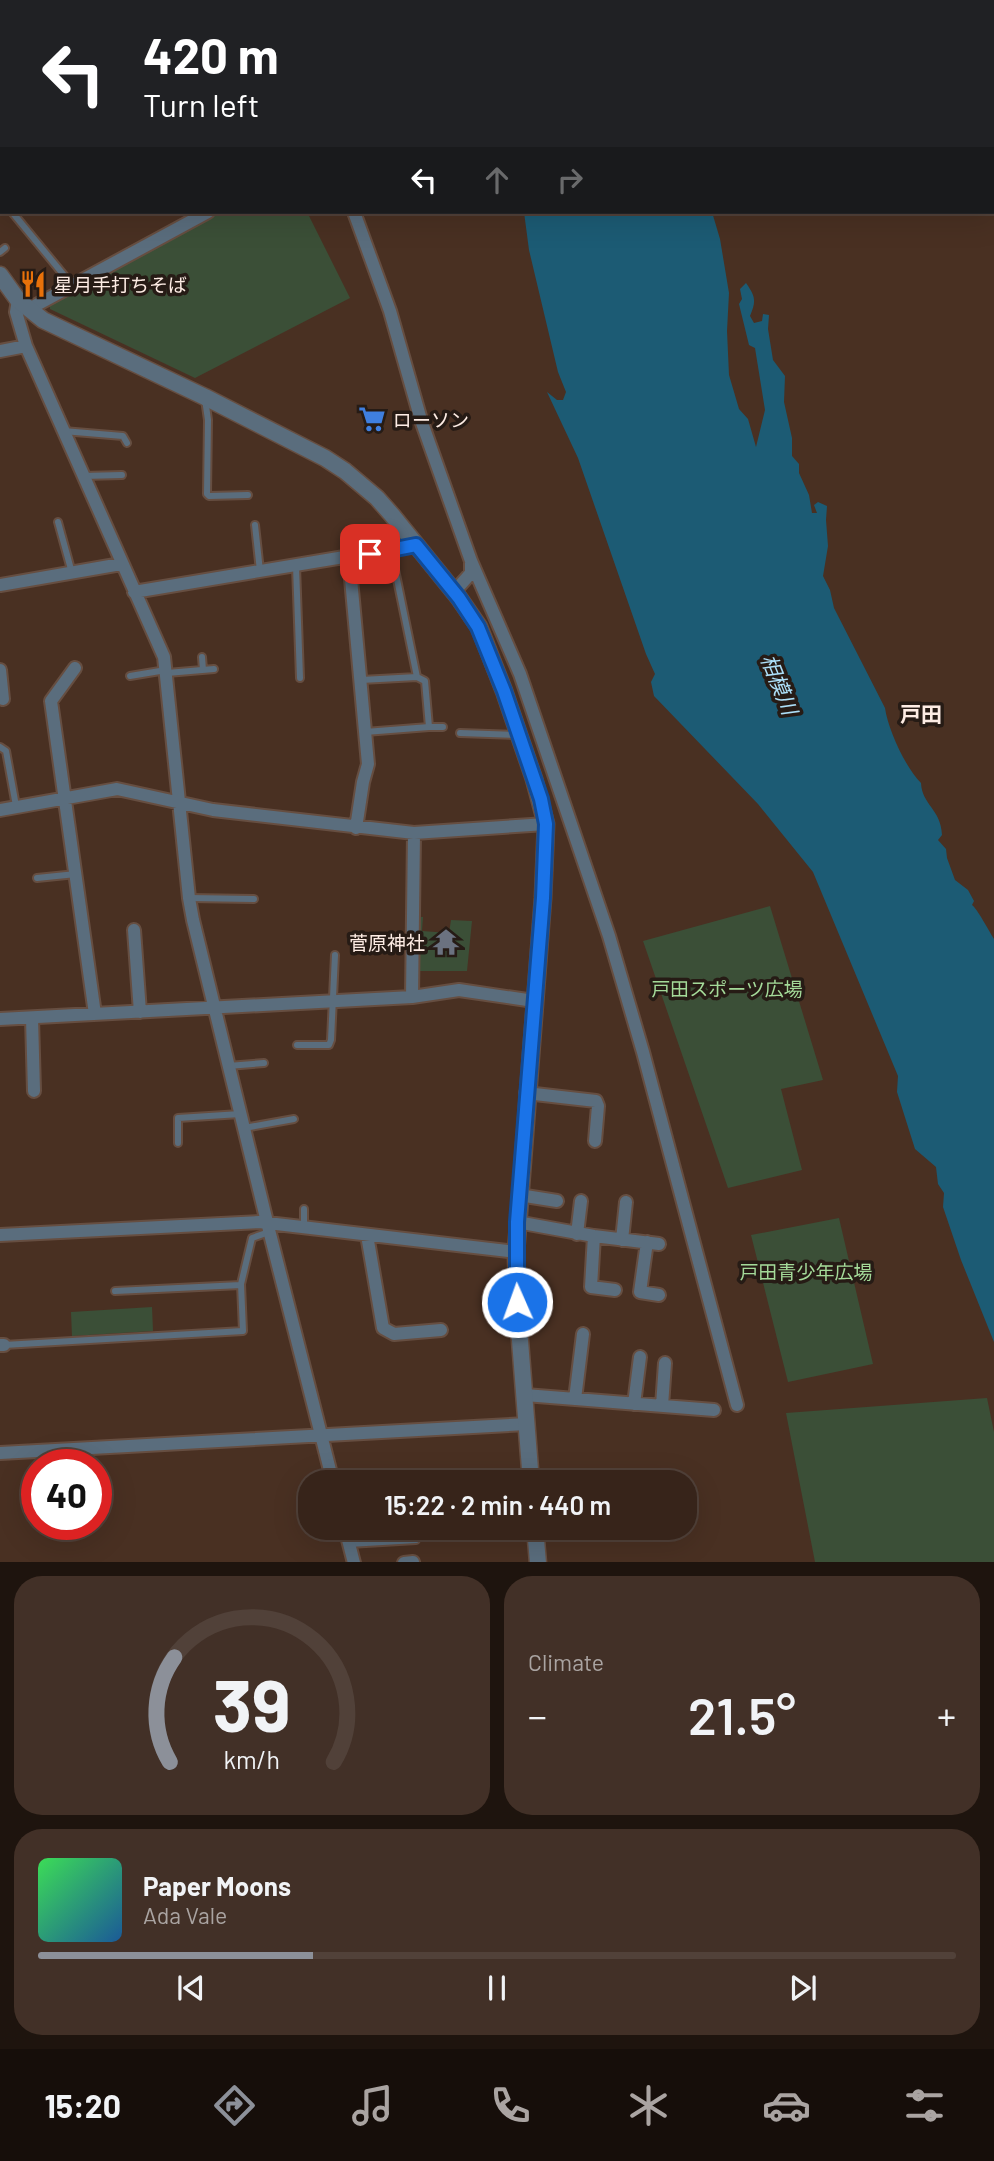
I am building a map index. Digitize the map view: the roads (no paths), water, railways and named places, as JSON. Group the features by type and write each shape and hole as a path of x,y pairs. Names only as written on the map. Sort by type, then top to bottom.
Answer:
{"street":[{"path":"204,214 73,286 24,305 16,312 26,346 62,430 164,657 189,898 228,1066 330,1470"},
{"path":"355,214 399,338 421,420 471,561 520,674 609,936 737,1405"},
{"path":"0,275 24,305 43,320 205,397 325,458 345,471 377,498 454,592 478,627 519,735 541,799 546,824 543,898 526,1093 516,1252 517,1302 530,1470"},
{"path":"0,351 26,346"},
{"path":"134,592 416,545"},
{"path":"349,557 368,764 356,828"},
{"path":"454,592 471,573 471,561"},
{"path":"0,585 121,564"},
{"path":"75,668 51,701 95,1014"},
{"path":"0,670 3,699"},
{"path":"0,810 117,789 213,810 414,833 546,824"},
{"path":"412,998 414,833"},
{"path":"138,938 139,1012"},
{"path":"0,1019 412,998 459,990 534,1001"},
{"path":"30,1083 32,1018"},
{"path":"526,1093 596,1101 598,1106 595,1141"},
{"path":"519,1195 557,1200"},
{"path":"578,1234 581,1201"},
{"path":"622,1240 626,1202"},
{"path":"517,1222 594,1237 653,1243 640,1292 659,1295"},
{"path":"0,1235 303,1227 516,1252"},
{"path":"367,1235 383,1328 394,1334 441,1330"},
{"path":"594,1237 590,1287 607,1292"},
{"path":"575,1399 585,1343"},
{"path":"634,1404 640,1357"},
{"path":"662,1406 665,1363"},
{"path":"525,1395 714,1410"},
{"path":"0,1453 527,1424"},
{"path":"348,1540 354,1562"},
{"path":"536,1540 538,1562"}],"lane":[{"path":"14,214 73,286"},
{"path":"205,397 208,420 207,494 248,495"},
{"path":"62,430 123,436 127,443"},
{"path":"83,476 122,475"},
{"path":"58,522 72,573"},
{"path":"255,524 260,572"},
{"path":"391,550 417,677"},
{"path":"296,566 300,678"},
{"path":"202,657 203,670"},
{"path":"289,658 299,658"},
{"path":"130,676 214,669"},
{"path":"361,680 417,677 425,681 429,727"},
{"path":"365,732 443,727"},
{"path":"460,733 519,735"},
{"path":"472,734 472,744"},
{"path":"0,747 6,751 16,807"},
{"path":"37,878 76,874"},
{"path":"189,898 254,899"},
{"path":"297,1045 329,1045 335,955"},
{"path":"228,1066 264,1063"},
{"path":"178,1143 178,1118 240,1114"},
{"path":"244,1128 294,1119"},
{"path":"303,1227 304,1209"},
{"path":"2,1345 243,1331 241,1285 252,1238 268,1227"},
{"path":"115,1291 241,1285"},
{"path":"349,1544 415,1540"}],"water":[{"name":"相模川","path":"524,214 713,214 720,239 729,293 729,375 739,409 748,419 756,447 765,410 755,348 749,345 739,304 742,299 740,289 746,283 754,299 750,316 754,323 762,321 763,314 769,315 768,329 773,360 785,376 784,402 792,438 792,456 799,464 799,473 809,495 812,513 817,513 814,505 818,502 827,506 828,546 823,576 834,608 885,708 898,747 921,783 925,797 938,819 942,835 938,840 946,849 955,880 968,890 974,901 972,905 994,939 994,1342 943,1207 944,1193 938,1184 936,1167 915,1149 897,1092 898,1076 813,872 758,804 654,696 651,682 655,674 578,458 547,392 557,400 563,400 566,392 558,372 529,250"}],"place":[{"name":"星月手打ちそば","path":"33,284"},
{"name":"ローソン","path":"372,419"},
{"name":"菅原神社","path":"446,942"}],"district":[{"name":"戸田","path":"921,713"}],"park label":[{"name":"戸田スポーツ広場","path":"727,988"},
{"name":"戸田青少年広場","path":"806,1271"}]}
